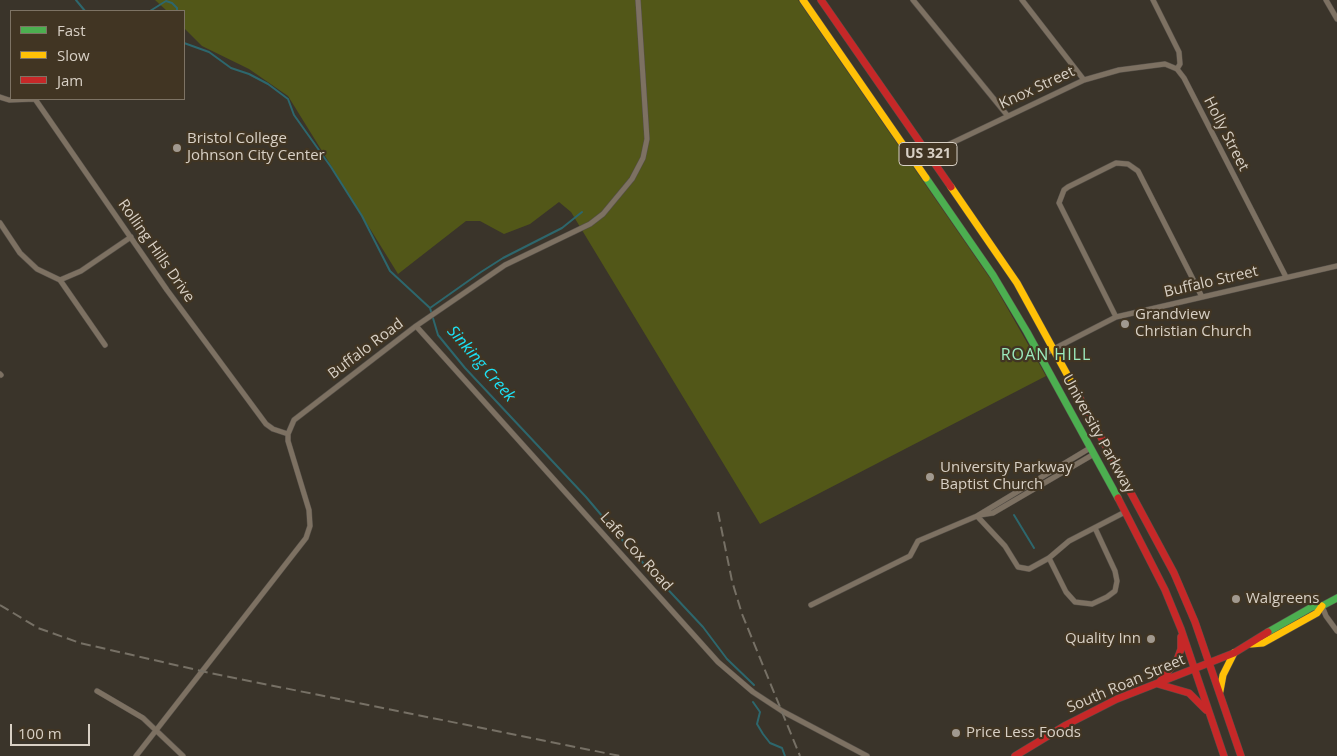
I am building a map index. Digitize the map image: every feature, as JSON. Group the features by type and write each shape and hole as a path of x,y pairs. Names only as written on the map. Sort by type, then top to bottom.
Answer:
{"main road":[{"name":"University Parkway","path":"803,0 1003,291 1079,426 1165,590 1181,629 1223,755"},
{"name":"University Parkway","path":"821,0 1017,283 1139,505 1187,602 1240,756"},
{"path":"835,46 848,38"},
{"path":"980,257 993,248"},
{"path":"1079,426 1092,419"},
{"path":"1125,512 1139,505"},
{"name":"South Roan Street","path":"1015,756 1066,725 1117,699 1195,670 1251,644 1263,643 1316,613 1322,606 1337,598"},
{"path":"1181,629 1180,655 1173,667 1158,684 1189,693 1210,714"},
{"path":"1220,697 1223,675 1234,653"}],"street":[{"name":"Buffalo Road","path":"288,434 294,420 427,318 505,265 590,224 611,205 638,169 646,139 638,0"},
{"path":"913,0 1007,115"},
{"path":"1022,0 1084,80"},
{"name":"Holly Street","path":"1153,0 1179,52 1180,64 1177,69 1286,277"},
{"path":"1326,0 1337,19"},
{"name":"Knox Street","path":"914,161 927,153 1084,80 1148,65 1165,64 1177,69"},
{"name":"Rolling Hills Drive","path":"0,97 9,100"},
{"path":"0,102 9,100"},
{"name":"Rolling Hills Drive","path":"36,100 167,290 266,424 273,429 288,434"},
{"path":"1116,317 1059,203 1064,190 1068,187 1116,164 1128,164 1138,171 1202,297"},
{"path":"0,223 20,253 37,270 60,280 105,345"},
{"path":"60,280 81,270 131,237"},
{"name":"Buffalo Street","path":"1040,356 1116,317 1337,266"},
{"name":"Lafe Cox Road","path":"416,326 718,662 753,692 782,711 867,756"},
{"path":"136,756 306,538 310,526 309,510 288,434"},
{"path":"811,605 910,556 918,541 977,516 1092,451"},
{"path":"977,516 1005,546 1018,567 1029,569 1049,558 1069,541 1125,512"},
{"path":"1049,558 1066,592 1075,602 1092,604 1107,597 1114,591 1115,571 1096,528"},
{"path":"1322,606 1326,616 1337,631"},
{"path":"97,691 136,714 183,756"}],"green space":[{"path":"155,0 798,0 992,281 1046,376 760,524 571,212 559,202 530,224 504,234 480,221 466,221 398,274 288,96 249,69 202,46 185,29 185,10 166,10"}],"waterway":[{"name":"Sinking Creek","path":"76,0 84,10"},
{"name":"Sinking Creek","path":"152,10 166,1 172,3 177,10"},
{"name":"Sinking Creek","path":"185,43 209,52 231,68 249,74 268,84 288,99 294,115 331,167 362,216 390,271 430,308 438,335 465,368 586,497 630,549 703,627 727,659 754,685"},
{"path":"430,308 503,258 562,228 582,212"},
{"path":"1014,515 1034,548"},
{"name":"Sinking Creek","path":"753,702 760,712 757,724 770,743 782,748 785,756"}],"railway":[{"path":"718,512 732,581 742,614 800,756"},
{"path":"0,605 38,628 80,643 210,673 620,756"}],"traffic: fast":[{"path":"926,178 993,275 1027,332 1118,498"},
{"path":"1268,632 1312,607 1322,606 1337,598"}],"traffic: slow":[{"path":"803,0 926,178"},
{"path":"951,187 1017,283 1074,387"},
{"path":"1251,644 1263,643 1317,613 1322,606"},
{"path":"1220,691 1223,675 1234,653"}],"traffic: jam":[{"path":"821,0 951,187"},
{"path":"1074,387 1174,573 1195,622 1241,756"},
{"path":"1118,498 1165,590 1181,629 1224,756"},
{"path":"1015,756 1066,725 1117,699 1234,653 1268,632"},
{"path":"1181,637 1181,649 1177,660 1158,684 1189,693 1206,710"}],"place":[{"name":"Bristol College Johnson City Center","path":"177,148"},
{"name":"Grandview Christian Church","path":"1125,324"},
{"name":"University Parkway Baptist Church","path":"930,477"},
{"name":"Walgreens","path":"1236,599"},
{"name":"Quality Inn","path":"1151,639"},
{"name":"Price Less Foods","path":"956,733"}],"district":[{"name":"ROAN HILL","path":"1046,355"}]}
